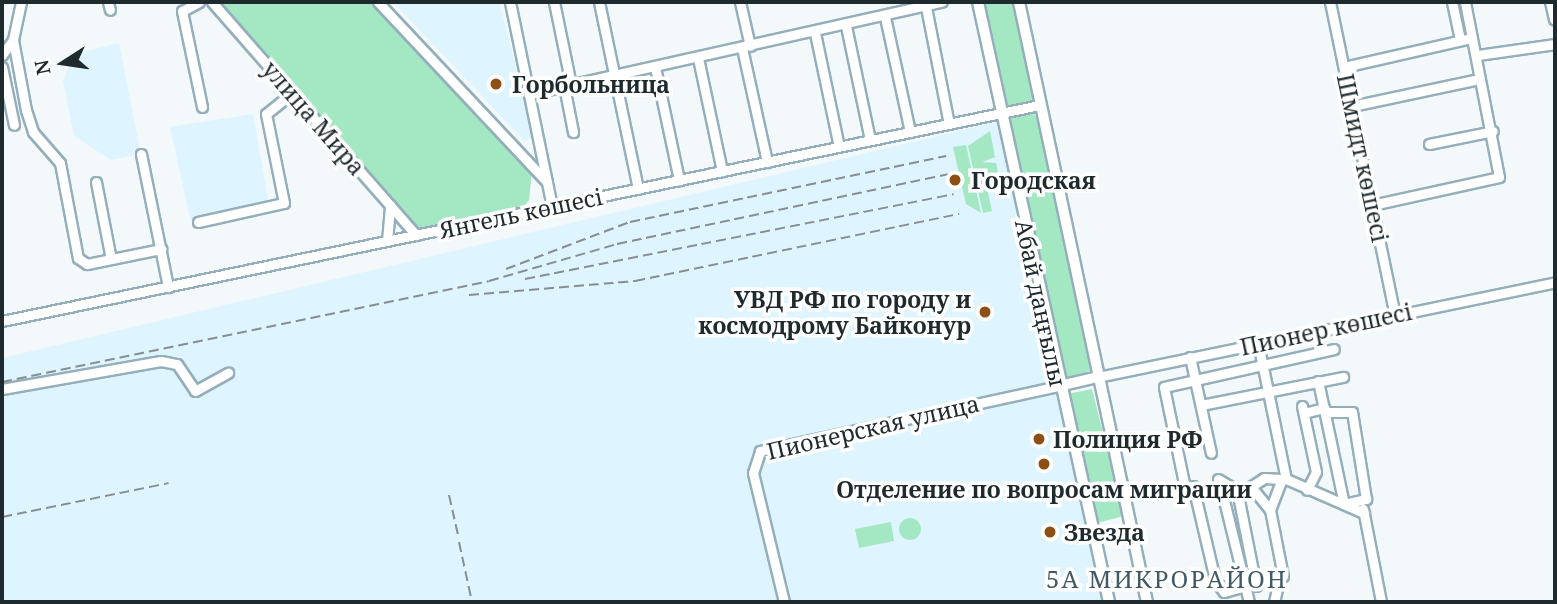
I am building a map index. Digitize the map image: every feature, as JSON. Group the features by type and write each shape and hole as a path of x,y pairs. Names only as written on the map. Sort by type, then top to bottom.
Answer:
{"main road":[{"name":"Абай даңғылы","path":"978,2 1059,386 1109,602"},
{"name":"Абай даңғылы","path":"1019,2 1147,602"},
{"path":"1551,2 1555,20"},
{"name":"Пионерская улица","path":"1059,386 1098,377"}],"street":[{"path":"21,2 13,40 33,132 60,163 78,257 87,264 161,249"},
{"path":"199,2 182,12 202,107"},
{"name":"улица Мира","path":"212,2 416,235"},
{"path":"377,2 547,182"},
{"path":"510,2 552,207"},
{"path":"554,2 573,132"},
{"path":"599,2 638,189"},
{"path":"740,2 767,162"},
{"name":"Шмидт көшесі","path":"1330,2 1395,315"},
{"path":"1452,2 1460,40"},
{"path":"1372,205 1496,180 1493,131 1465,2"},
{"path":"529,94 885,18 934,4 949,124"},
{"path":"885,18 910,132"},
{"path":"846,26 870,140"},
{"path":"815,33 839,147"},
{"path":"1344,67 1472,38"},
{"path":"2,55 13,40"},
{"path":"1478,55 1555,44"},
{"path":"698,58 722,172"},
{"path":"2,67 14,125"},
{"path":"655,67 679,180"},
{"path":"1352,106 1474,80"},
{"path":"198,222 285,203 266,114 292,93"},
{"name":"Янгель көшесі","path":"4,319 1040,105"},
{"path":"1429,144 1493,131"},
{"path":"141,154 168,287"},
{"path":"96,182 111,259"},
{"path":"387,241 390,205"},
{"name":"Пионер көшесі","path":"1098,377 1555,282"},
{"path":"1258,343 1284,479 1270,510"},
{"path":"1184,483 1164,387 1334,349"},
{"path":"1191,357 1211,453"},
{"path":"2,389 161,361 177,364 187,388 195,391 228,373"},
{"path":"1201,405 1343,377"},
{"path":"1318,382 1344,504"},
{"name":"Пионерская улица","path":"784,602 753,473 760,451 1059,386"},
{"path":"1307,490 1316,472 1303,409 1352,412 1369,493 1362,500 1344,504"},
{"path":"1249,602 1243,588 1217,479 1240,492 1252,488 1264,478 1284,479 1364,513"},
{"path":"1123,495 1184,483 1193,486 1216,584 1224,592 1279,581"},
{"path":"1252,488 1270,510 1284,571 1275,602"},
{"path":"1240,492 1256,586"},
{"path":"1362,500 1381,602"}],"shaded area":[{"name":"Горбольница","path":"393,2 499,2 534,134 525,142"},
{"path":"119,43 141,154 111,160 74,136 63,81 73,54"},
{"path":"253,114 269,204 191,222 170,127"},
{"path":"1014,118 1113,602 2,602 2,358"}],"green space":[{"path":"218,2 371,2 532,171 529,200 523,208 418,229"},
{"path":"980,2 1016,2 1034,95 1030,102 1006,107"},
{"path":"1030,112 1040,118 1093,369 1064,382 1008,117"},
{"path":"990,131 995,157 982,162 996,163 1001,185 987,188 992,211 983,213 968,146"},
{"path":"966,145 981,213 966,204 953,147"},
{"path":"1092,389 1124,516 1093,524 1067,394"},
{"path":"910,518 918,521 921,529 918,537 910,540 902,537 899,529 902,521"},
{"path":"891,522 894,541 859,548 855,529"}],"railway":[{"path":"506,269 630,222 946,156"},
{"path":"2,382 489,281 617,244 950,174"},
{"path":"525,279 954,194"},
{"path":"469,295 635,281 959,214"},
{"path":"2,517 169,483"},
{"path":"449,495 458,535"},
{"path":"459,542 472,602"}],"place":[{"name":"Горбольница","path":"496,84"},
{"name":"Городская","path":"955,180"},
{"name":"УВД РФ по городу и космодрому Байконур","path":"985,312"},
{"name":"Полиция РФ","path":"1039,439"},
{"name":"Отделение по вопросам миграции","path":"1044,464"},
{"name":"Звезда","path":"1050,532"}],"district":[{"name":"5А МИКРОРАЙОН","path":"1167,579"}]}
